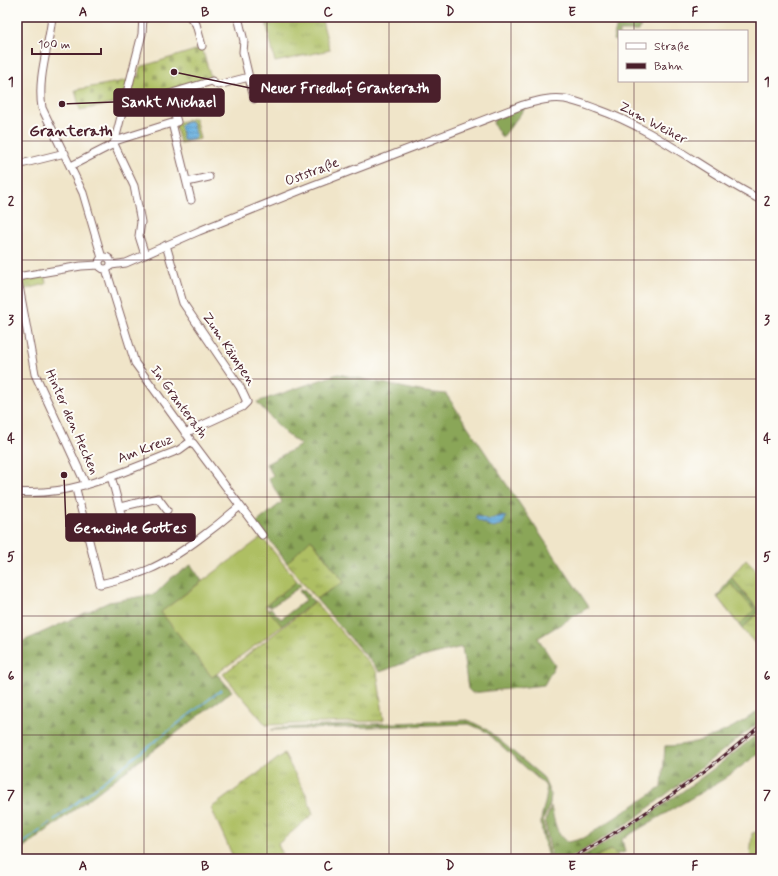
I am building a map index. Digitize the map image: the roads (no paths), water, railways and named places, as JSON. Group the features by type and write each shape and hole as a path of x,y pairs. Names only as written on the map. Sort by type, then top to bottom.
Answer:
{"street":[{"path":"17,276 81,266 101,262 108,258 109,267 103,269 101,262 83,193 42,108 40,93 52,17"},
{"path":"143,17 142,34 115,142 134,186 141,222 139,236 145,255"},
{"path":"190,17 196,24 202,46"},
{"path":"238,17 244,41 243,52 254,99"},
{"path":"177,122 169,94 212,81 218,84 248,77"},
{"name":"Zum Weiher","path":"523,105 548,99 564,99 602,111 634,124 741,190 761,200"},
{"name":"Oststraße","path":"109,267 126,263 166,245 306,188 523,105"},
{"path":"71,166 115,142 172,123 191,200"},
{"path":"17,165 65,154"},
{"path":"187,182 209,177"},
{"name":"Zum Kämpen","path":"166,245 183,303 240,387 247,402 242,407 186,434"},
{"name":"In Granterath","path":"109,267 135,363 190,439 190,442 193,443 262,535"},
{"name":"Hinter den Hecken","path":"17,276 35,374 86,485"},
{"name":"Am Kreuz","path":"17,492 76,489 179,450 190,442"},
{"path":"111,476 124,525"},
{"path":"76,489 100,584 134,575 161,564 223,520 240,506"},
{"path":"120,507 158,498 167,510"}],"water":[{"path":"189,121 192,122 196,137 193,139 183,140 180,125"},
{"path":"476,515 488,520 501,516 506,517 503,524 494,528 476,519"}],"waterway":[{"path":"54,820 221,690"},
{"path":"17,848 50,823"}],"railway":[{"path":"571,859 621,829 693,780 761,725"}],"place":[{"name":"Neuer Friedhof Granterath","path":"174,72"},
{"name":"Sankt Michael","path":"62,104"},
{"name":"Gemeinde Gottes","path":"64,475"}],"district":[{"name":"Granterath","path":"71,131"}]}
